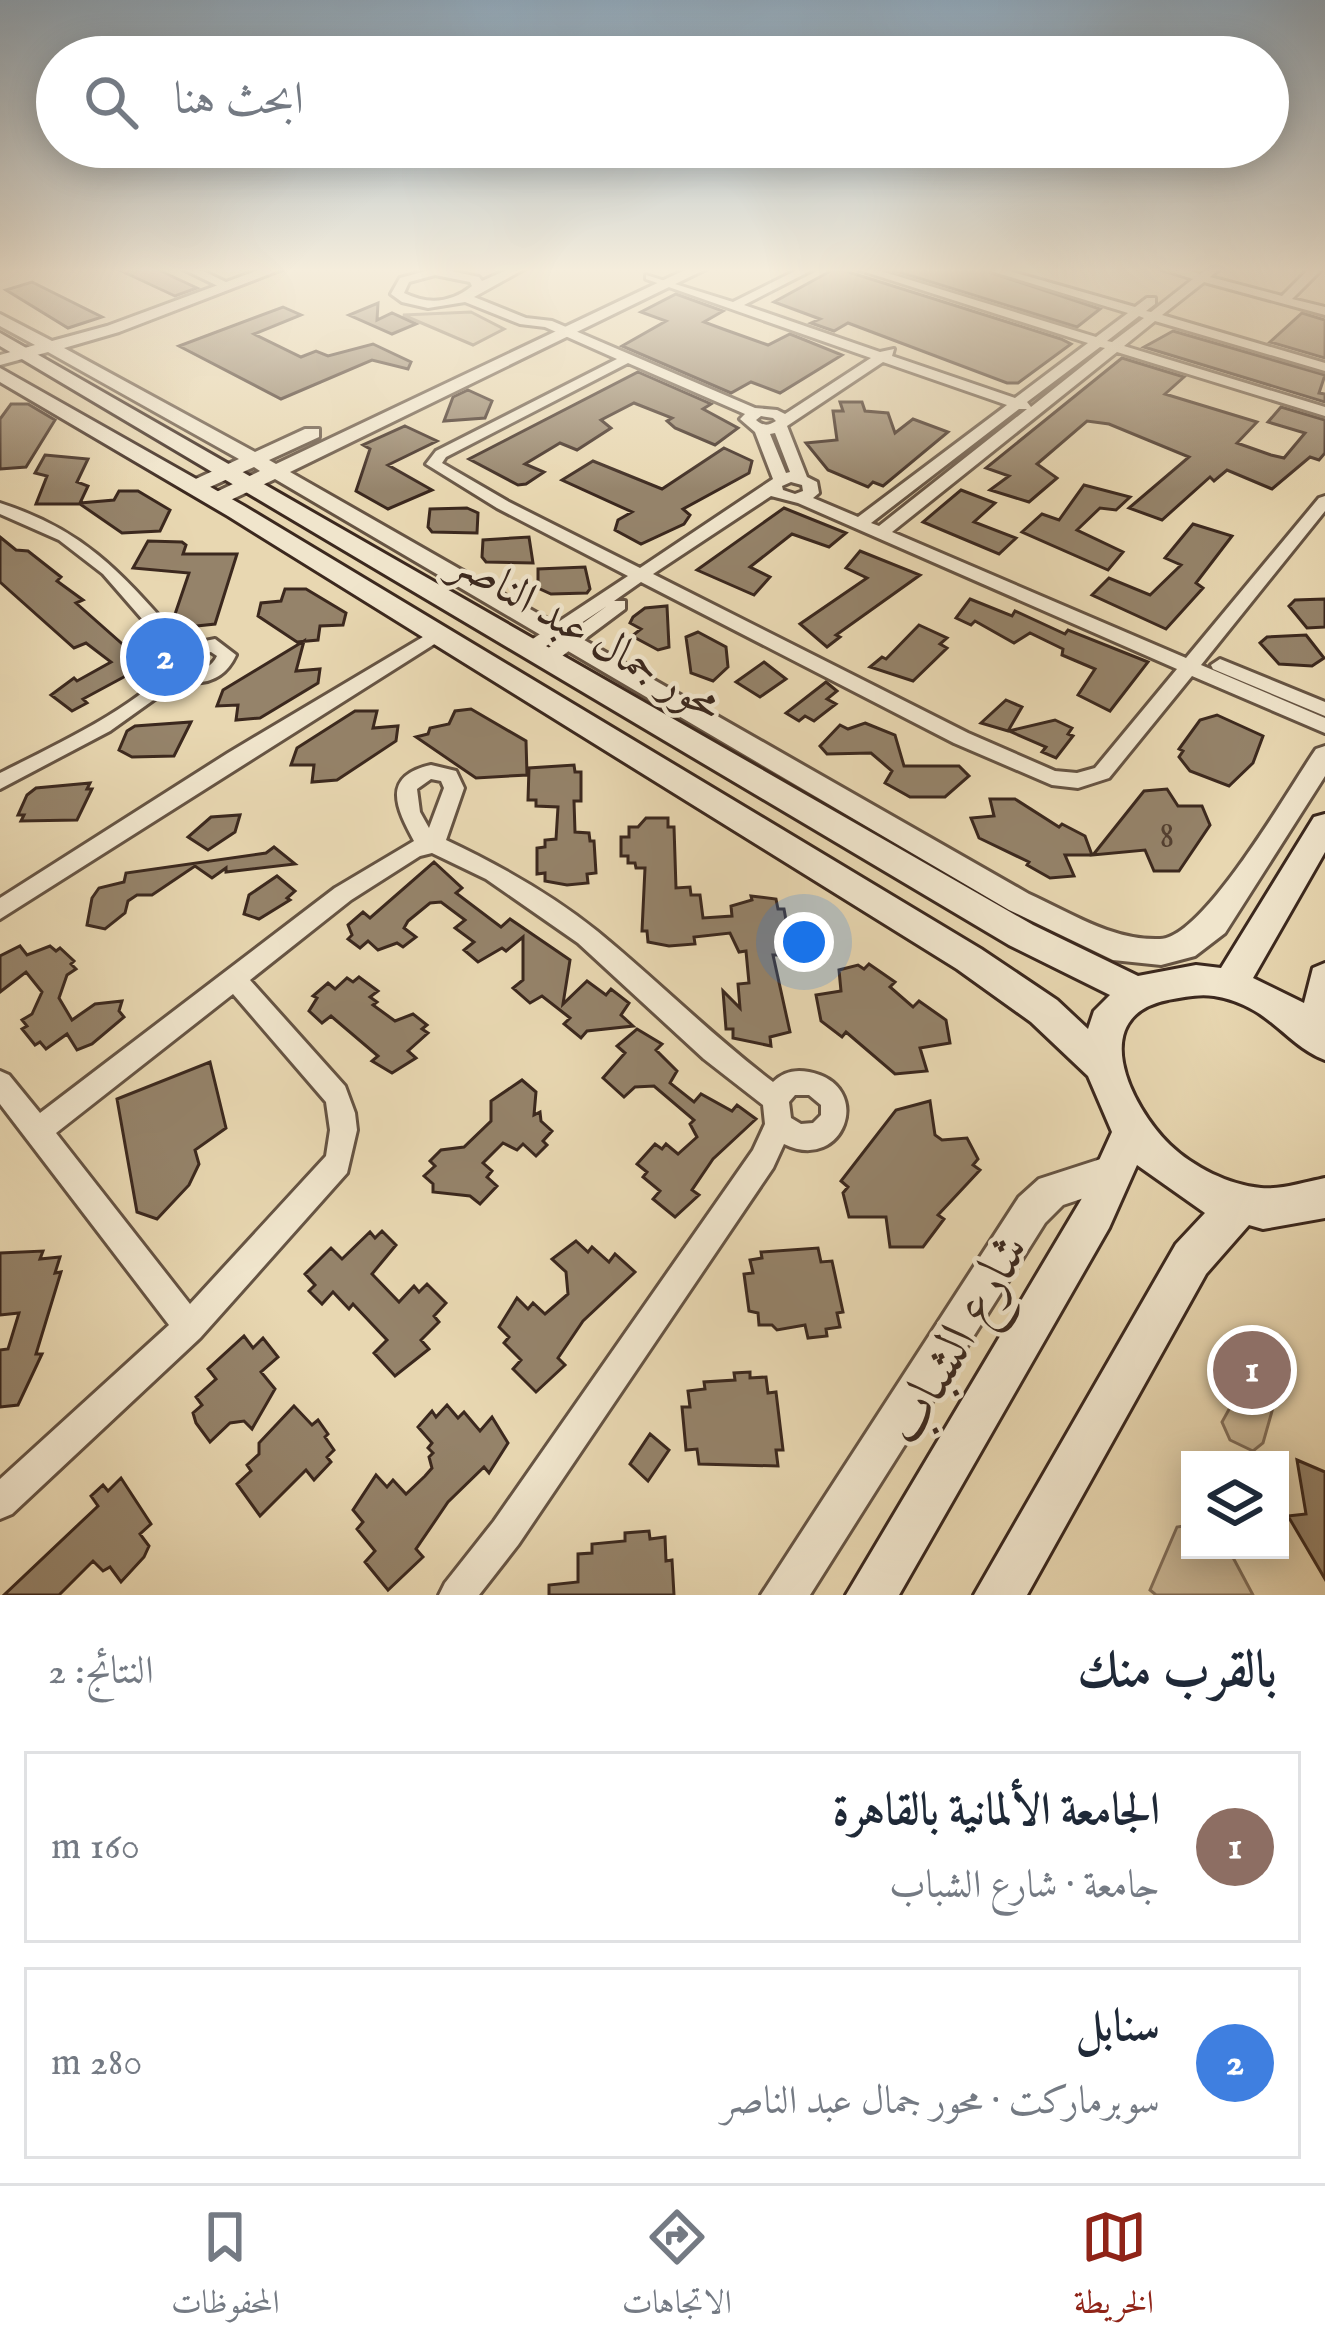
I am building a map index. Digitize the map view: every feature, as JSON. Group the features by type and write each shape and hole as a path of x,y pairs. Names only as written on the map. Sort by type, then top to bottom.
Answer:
{"main road":[{"name":"محور جمال عبد الناصر","path":"32,354 254,471 1021,934 1137,992"},
{"name":"محور جمال عبد الناصر","path":"6,382 206,493 969,958 1044,1011 1101,1064"},
{"path":"1230,985 1325,825"},
{"path":"1321,1039 1325,978"},
{"path":"1320,1204 1277,1209 1241,1204 1122,1153 1101,1064 1103,1035 1116,1010 1137,992 1166,982 1230,985 1291,1013 1321,1039"},
{"name":"شارع الشباب","path":"871,1595 1095,1214 1122,1153"},
{"path":"999,1595 1191,1259 1241,1204"}],"street":[{"path":"32,354 69,342"},
{"path":"32,354 85,342"},
{"path":"206,493 517,342"},
{"path":"576,342 754,421 779,420 879,352"},
{"path":"852,342 1030,403"},
{"path":"874,525 1030,403 1097,342"},
{"path":"1098,342 1325,412"},
{"path":"1030,403 1124,342"},
{"path":"1241,342 1325,367"},
{"path":"621,361 441,454 434,464 471,488 961,738 1066,781 1102,773 1325,501"},
{"path":"779,420 804,490"},
{"path":"754,421 778,487"},
{"path":"1325,709 1194,661 874,525 804,490 778,487 549,646 1019,902 1113,947 1161,952 1184,946 1214,924 1325,755"},
{"path":"0,508 65,537 109,569 187,662 178,674 124,712 0,782"},
{"path":"0,910 438,634"},
{"path":"178,674 198,678 226,662 223,649 215,645 182,652"},
{"path":"1194,661 1325,725"},
{"path":"39,1130 343,894 430,844 494,873 586,936 777,1112 756,1169 529,1501 457,1595"},
{"path":"0,1502 189,1327 321,1186 344,1145 344,1117 336,1095 234,978"},
{"path":"0,1083 189,1327"},
{"path":"784,1595 1032,1210 1052,1191 1122,1153"}],"shaded area":[{"path":"1248,1375 1276,1397 1263,1443 1253,1451 1230,1440 1222,1422"},
{"path":"1181,1526 1181,1559 1234,1559 1253,1595 1156,1595 1150,1590"}],"building":[{"path":"271,342 301,357 316,351 328,356 373,344 411,362 408,369 372,360 281,399 179,346"},
{"path":"811,342 842,355 780,393 751,382 731,393 622,346"},
{"path":"899,342 1071,344 1018,383"},
{"path":"1152,342 1212,342 1325,375 1319,393 1325,394 1325,402 1144,347"},
{"path":"1271,342 1325,342 1325,358"},
{"path":"1122,358 1184,377 1165,394 1257,422 1237,443 1271,455 1284,458 1305,433 1268,422 1281,407 1325,420 1325,453 1319,460 1310,457 1272,489 1227,470 1214,481 1210,477 1162,520 1129,508 1189,457 1109,424 1087,421 1037,464 1057,478 1029,502 990,490 1009,476 986,468"},
{"path":"638,372 711,404 703,409 738,428 715,445 675,428 667,421 672,418 634,403 601,420 611,428 577,450 560,443 525,464 544,472 526,484 518,485 469,459"},
{"path":"468,390 492,401 485,418 444,421 453,397"},
{"path":"840,402 862,402 865,411 888,413 895,433 913,419 948,432 883,486 873,482 868,487 828,470 806,443 837,440 833,411 843,411"},
{"path":"11,404 28,404 55,420 26,467 0,469 0,419"},
{"path":"405,426 437,441 388,465 432,490 388,509 356,491 370,449 363,445"},
{"path":"724,448 752,461 749,473 683,509 690,515 684,524 641,544 615,530 618,520 632,512 562,480 593,461 662,489"},
{"path":"45,455 88,459 77,482 88,486 80,503 114,500 119,491 138,491 170,510 160,531 122,533 80,504 36,504 47,476 35,473"},
{"path":"1084,485 1130,497 1116,510 1100,508 1077,530 1123,552 1108,570 1022,532 1042,514 1059,520"},
{"path":"961,490 995,503 974,522 1016,538 999,554 923,522"},
{"path":"467,508 478,513 477,533 432,532 428,527 430,509"},
{"path":"784,508 846,533 829,547 792,534 750,567 770,577 754,595 697,570"},
{"path":"1193,524 1232,536 1196,583 1203,588 1166,629 1092,595 1109,578 1150,595 1181,565 1165,558"},
{"path":"0,537 16,550 28,551 61,577 57,581 83,600 76,603 146,665 83,699 87,703 72,711 51,695 74,678 77,681 111,662 86,643 74,648 0,582"},
{"path":"529,537 533,563 486,562 482,557 483,540"},
{"path":"148,541 182,542 186,545 183,554 237,554 215,624 178,628 172,623 189,573 133,568"},
{"path":"860,551 920,575 836,635 840,637 827,647 800,624 867,578 846,568"},
{"path":"585,567 587,593 551,594 538,588 538,569"},
{"path":"285,589 306,589 346,613 343,625 320,626 318,640 297,642 258,616 261,603 281,601"},
{"path":"970,599 1012,616 1015,611 1148,662 1110,711 1078,695 1095,669 1062,655 1063,649 1030,633 1014,643 975,621 971,625 956,618"},
{"path":"1325,599 1325,627 1307,628 1289,606 1295,600"},
{"path":"667,606 669,647 658,650 632,636 641,629 630,623 633,617 645,608"},
{"path":"919,625 947,638 940,644 947,648 913,681 870,667 886,659"},
{"path":"698,632 726,647 728,667 713,681 691,673 686,637"},
{"path":"1306,635 1324,658 1312,666 1279,664 1260,643 1267,637"},
{"path":"304,641 296,671 320,669 318,683 260,718 236,720 238,705 217,706 223,690"},
{"path":"764,662 786,679 760,697 736,682"},
{"path":"826,682 837,691 827,699 836,704 814,721 805,716 799,721 786,713"},
{"path":"1006,700 1022,707 1008,731 981,723"},
{"path":"471,709 526,741 527,775 476,778 416,737 449,724 455,711"},
{"path":"355,711 377,711 373,728 398,726 396,741 337,780 312,782 314,765 291,765 297,748"},
{"path":"1217,715 1263,736 1253,763 1229,786 1190,771 1179,757 1183,751 1179,749 1200,720"},
{"path":"1055,720 1072,728 1068,734 1073,736 1056,758 1042,752 1046,747 1009,731"},
{"path":"191,722 174,756 132,757 119,750 127,731 135,726"},
{"path":"865,723 895,735 904,766 959,766 969,776 945,797 910,797 885,783 892,771 871,753 827,754 820,746 840,725 848,729"},
{"path":"574,765 575,772 581,772 581,801 574,801 575,832 589,833 594,841 596,873 587,874 588,883 567,885 545,881 545,873 537,874 537,848 545,847 545,840 556,839 558,807 536,806 536,800 528,800 529,768"},
{"path":"90,783 87,789 92,789 77,820 21,821 24,815 18,815 27,795 36,788"},
{"path":"1167,789 1178,806 1202,806 1210,825 1179,871 1154,871 1145,850 1093,855 1144,791"},
{"path":"990,799 1015,799 1059,827 1062,824 1085,836 1092,855 1065,855 1074,876 1050,878 1029,862 979,838 971,818 994,816"},
{"path":"240,815 235,832 208,850 188,837 211,817"},
{"path":"646,818 668,818 668,827 674,827 676,888 690,887 691,895 700,895 703,918 732,916 731,906 752,900 751,896 776,899 778,909 784,909 790,942 780,943 781,955 773,955 790,1032 770,1037 771,1046 733,1038 733,1029 726,1029 723,991 740,1008 738,984 749,983 746,951 739,952 730,933 694,937 695,944 648,942 647,931 642,931 645,868 636,868 635,863 628,863 628,856 621,856 621,837 629,837 629,827 638,827"},
{"path":"274,847 295,864 226,872 226,868 212,878 195,866 152,895 137,895 128,901 125,913 105,929 87,925 99,888 124,882 126,873 266,853"},
{"path":"434,862 462,888 456,893 501,927 510,919 570,960 563,1004 587,981 606,995 611,989 629,1003 621,1015 633,1026 587,1031 581,1038 564,1024 570,1018 542,996 530,1003 513,988 523,980 523,937 506,951 502,948 478,962 464,950 474,942 455,928 465,920 441,902 430,903 408,921 404,928 416,937 403,947 397,943 378,950 368,941 360,948 348,939 352,935 348,925 363,912 370,918"},
{"path":"277,876 295,891 290,900 259,919 244,914 249,895"},
{"path":"20,946 27,955 50,946 56,951 60,948 74,961 71,964 76,969 67,975 59,998 72,1020 95,1004 122,1001 119,1011 124,1017 92,1044 77,1050 67,1034 46,1049 40,1042 35,1045 22,1029 27,1026 22,1020 32,1014 42,992 26,972 0,992 0,956"},
{"path":"869,964 895,982 890,987 913,1007 919,1001 946,1020 950,1043 920,1048 927,1071 895,1074 846,1032 842,1037 821,1021 816,995 841,991 839,970 858,965 864,969"},
{"path":"359,977 378,991 370,997 377,1002 373,1005 395,1021 413,1014 427,1025 422,1029 428,1033 408,1051 416,1058 392,1073 372,1061 378,1056 331,1016 322,1023 309,1011 317,998 313,996 328,983 335,989 347,978 353,982"},
{"path":"637,1029 662,1044 656,1050 677,1071 670,1083 694,1102 701,1094 732,1111 737,1105 756,1119 713,1159 692,1190 699,1195 675,1217 653,1199 660,1191 643,1177 647,1172 637,1164 655,1144 662,1149 666,1144 678,1154 697,1137 690,1124 694,1120 654,1086 635,1087 624,1097 603,1078 625,1053 617,1046"},
{"path":"210,1062 226,1128 195,1150 199,1164 189,1185 157,1219 137,1212 117,1099"},
{"path":"522,1080 536,1092 534,1115 540,1112 541,1121 552,1131 543,1141 547,1145 536,1156 523,1144 517,1150 503,1143 483,1163 492,1171 487,1177 497,1186 480,1204 470,1196 433,1192 433,1184 424,1176 435,1166 430,1161 441,1150 464,1147 491,1121 491,1101"},
{"path":"930,1101 935,1135 942,1140 967,1138 978,1159 973,1165 980,1170 938,1215 944,1219 923,1247 890,1247 886,1217 849,1217 843,1193 848,1187 841,1181 896,1110"},
{"path":"382,1231 396,1245 372,1274 399,1302 414,1286 419,1292 427,1284 446,1303 434,1316 439,1322 421,1340 429,1349 395,1376 374,1353 387,1340 353,1304 349,1309 333,1292 322,1304 309,1291 315,1285 305,1274 331,1248 342,1259 370,1232 375,1238"},
{"path":"576,1241 609,1262 615,1254 635,1272 583,1321 558,1358 565,1365 536,1392 513,1369 521,1360 504,1343 509,1337 499,1327 517,1298 528,1309 533,1303 545,1314 568,1294 566,1272 552,1259"},
{"path":"818,1248 821,1262 832,1261 843,1312 837,1313 840,1327 826,1329 827,1336 808,1338 805,1325 777,1330 759,1325 758,1313 749,1311 744,1274 753,1273 750,1260 762,1258 761,1252"},
{"path":"43,1251 40,1259 60,1257 55,1273 61,1272 36,1354 42,1354 18,1405 0,1407 0,1350 8,1349 19,1313 0,1315 0,1253"},
{"path":"244,1336 253,1348 263,1338 278,1357 261,1372 275,1389 252,1429 244,1421 230,1423 210,1442 196,1423 193,1413 202,1405 196,1397 216,1379 208,1369"},
{"path":"750,1372 750,1378 766,1377 768,1393 776,1392 783,1450 776,1450 778,1466 699,1464 697,1449 686,1450 682,1407 690,1407 688,1391 705,1389 704,1382 735,1380 734,1373"},
{"path":"447,1405 458,1418 464,1412 480,1431 492,1417 508,1443 489,1473 484,1467 448,1502 416,1549 423,1557 388,1590 365,1562 375,1551 357,1529 363,1522 353,1510 376,1475 387,1487 393,1480 406,1494 425,1476 432,1468 429,1457 433,1453 428,1448 432,1443 418,1427 432,1411 436,1417"},
{"path":"294,1406 312,1425 318,1420 328,1434 325,1437 334,1450 327,1457 331,1462 314,1480 306,1470 260,1516 237,1484 251,1471 247,1465 259,1454 259,1443"},
{"path":"650,1434 669,1450 648,1481 630,1464"},
{"path":"1297,1460 1325,1472 1325,1579 1289,1518 1306,1514"},
{"path":"121,1478 151,1524 140,1534 149,1546 144,1557 121,1582 110,1567 103,1571 93,1561 59,1595 4,1595 98,1506 91,1496 103,1485 108,1491"},
{"path":"649,1531 650,1539 665,1537 674,1595 549,1595 549,1585 578,1582 578,1554 592,1553 592,1544 625,1541 625,1533"}],"place":[{"name":"سنابل","path":"165,657"},
{"name":"الجامعة الألمانية بالقاهرة","path":"1252,1370"}]}
